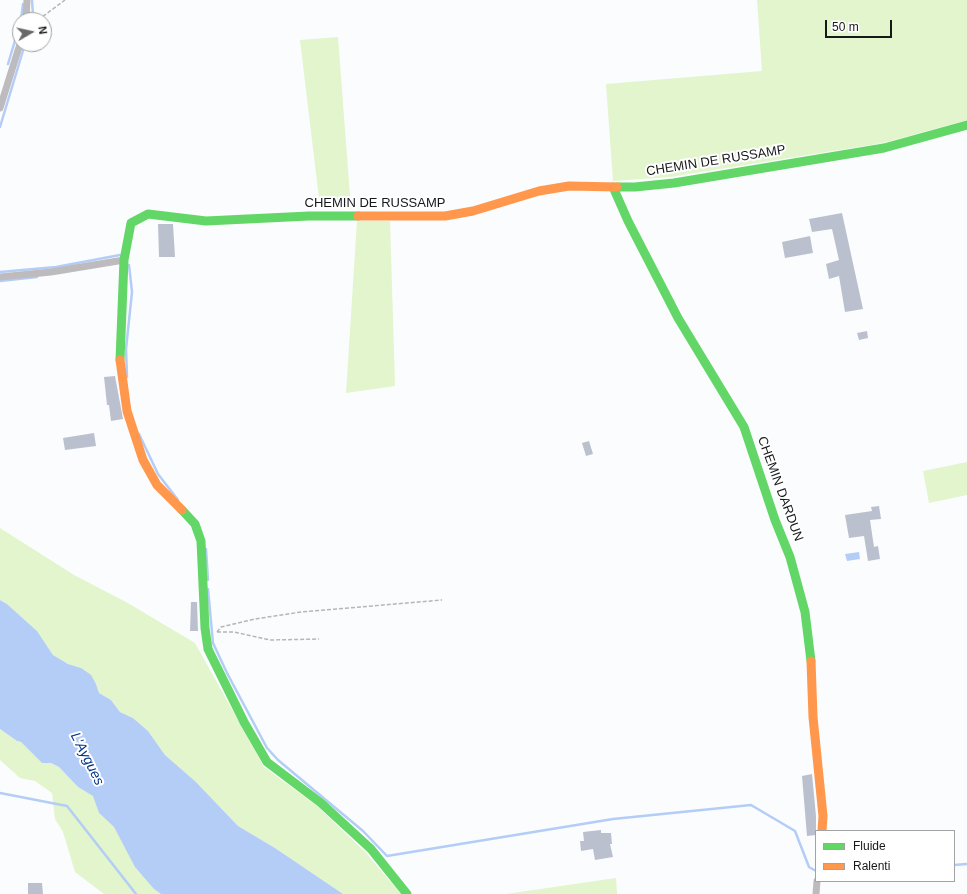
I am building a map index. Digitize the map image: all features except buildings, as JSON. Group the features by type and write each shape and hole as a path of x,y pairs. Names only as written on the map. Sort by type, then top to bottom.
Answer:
{"street":[{"path":"26,0 26,12"},
{"path":"0,108 18,52"},
{"name":"CHEMIN DE RUSSAMP","path":"124,260 131,223 148,214 206,220 309,216 445,216 473,211 539,191 569,186 613,187 674,184 824,157 884,148 967,125"},
{"name":"CHEMIN DARDUN","path":"613,187 628,221 678,318 744,427 775,520 790,557 805,612 811,656 814,717 823,816 822,830"},
{"path":"0,277 51,272 124,260 122,329 119,356 127,411 143,460 157,485 195,524 201,541 208,649 244,722 267,762 321,803 371,849 407,894"},
{"path":"816,882 816,894"}],"path":[{"path":"49,12 65,0"},
{"path":"217,632 221,627 301,612 442,600"},
{"path":"206,635 217,632 234,632 270,640 319,639"}],"green space":[{"path":"757,0 967,0 967,120 883,143 670,177 613,181 606,84 762,71"},
{"path":"338,37 351,209 320,207 300,40"},
{"path":"357,221 390,221 395,386 346,393"},
{"path":"967,462 967,495 929,503 923,471"},
{"path":"0,528 74,575 126,602 195,643 264,767 317,806 365,852 401,894 343,894 275,848 238,826 196,782 165,755 148,731 133,718 120,712 111,700 99,693 96,684 81,668 68,664 53,655 37,631 7,604 0,600"},
{"path":"0,729 17,741 21,742 42,763 51,763 59,767 78,787 94,796 99,813 114,827 154,889 161,894 104,894 75,872 63,832 55,819 52,793 35,781 20,778 0,760"},
{"path":"616,878 617,894 506,894"}],"water":[{"path":"859,552 860,559 847,561 845,554"},
{"name":"L'Aygues","path":"0,600 7,604 37,631 53,655 68,664 81,668 91,675 99,693 111,700 120,712 133,718 148,731 165,755 196,782 238,826 275,848 343,894 161,894 154,889 135,867 114,827 99,813 93,796 78,787 59,767 51,763 42,763 21,742 17,741 0,729"}],"waterway":[{"path":"32,0 33,12"},
{"path":"22,12 23,4"},
{"path":"8,64 12,51"},
{"path":"0,127 23,52"},
{"path":"0,272 56,267 120,255"},
{"path":"127,377 126,349 132,292 129,265"},
{"path":"0,281 37,277"},
{"path":"139,434 158,474 178,500"},
{"path":"206,549 208,580"},
{"path":"208,589 213,643 227,673 267,748 278,760 363,831 387,856 613,819 751,805 795,831 809,867 815,870"},
{"path":"0,793 67,806 136,894"},
{"path":"955,865 967,864"}],"traffic: fast":[{"path":"617,187 635,187 674,183 884,148 967,125"},
{"path":"613,187 628,221 678,318 744,427 775,520 790,557 805,612 811,661"},
{"path":"120,360 124,260 131,223 148,214 206,221 309,216 358,216"},
{"path":"182,510 195,524 201,541 205,628 208,649 244,722 267,762 321,803 371,849 407,894"}],"traffic: slow":[{"path":"358,216 445,216 473,211 539,191 569,186 617,187"},
{"path":"120,360 127,411 143,460 157,485 182,510"},
{"path":"811,661 813,717 823,816 822,830"}]}
